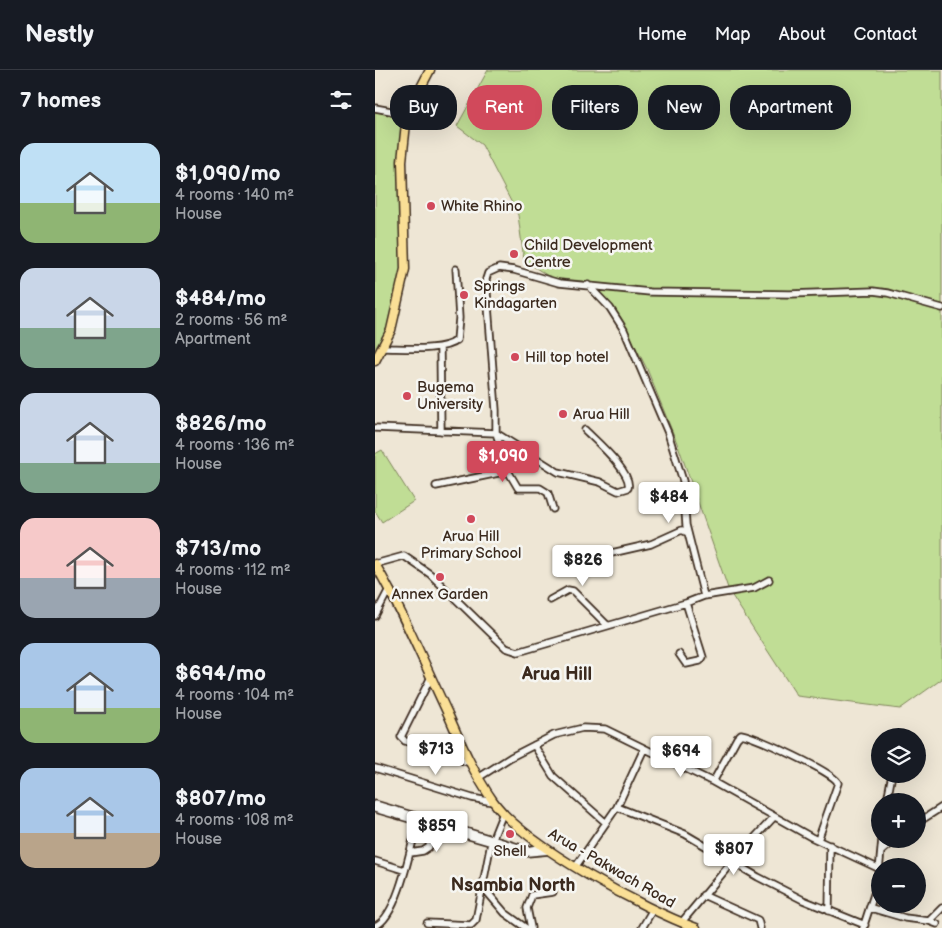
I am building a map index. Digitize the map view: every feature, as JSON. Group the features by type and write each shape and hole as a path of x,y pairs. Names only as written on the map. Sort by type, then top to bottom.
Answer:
{"main road":[{"path":"422,85 430,70"},
{"path":"375,361 384,348 396,314 405,270 402,161 405,130"},
{"name":"Arua - Pakwach Road","path":"375,564 391,591 470,763 493,802 503,813 547,849 653,909 681,923 697,928"}],"street":[{"path":"375,108 390,111"},
{"path":"553,509 548,493 540,488 518,488 508,471 496,433 497,410 486,279 488,273 499,268 550,281 650,292 873,291 888,293 942,308"},
{"path":"384,348 440,347 452,344 459,334 457,269"},
{"path":"588,285 610,308 620,324 639,361 662,416 678,460 683,481 688,533 704,596"},
{"path":"440,347 441,432"},
{"path":"375,428 496,433 558,472 600,482 618,491 628,488 628,478 617,462 585,430"},
{"path":"436,486 508,471"},
{"path":"594,557 645,546 682,530 688,533"},
{"path":"375,564 403,556 429,574 506,648 513,652 686,603 704,596 754,588 769,580"},
{"path":"550,600 568,590 573,591 607,625"},
{"path":"375,616 387,593 391,591"},
{"path":"679,654 686,664 700,660 703,657 686,603"},
{"path":"431,677 401,737 405,741 470,763"},
{"path":"478,778 534,745 567,730 605,729 713,782 773,818 871,865"},
{"path":"713,782 741,734 780,749 824,772 836,779 838,784 818,840"},
{"path":"534,745 553,776 605,822"},
{"path":"576,866 617,807 645,749"},
{"path":"375,768 472,798 493,802"},
{"path":"375,804 491,841"},
{"path":"617,807 685,834 803,900 864,926 871,908"},
{"path":"926,817 942,807"},
{"path":"375,809 528,850 547,849"},
{"path":"427,922 472,924 479,911 491,841 503,813"},
{"path":"681,923 703,895 773,818"},
{"path":"377,926 391,910 410,853 418,819"},
{"path":"410,853 423,851 429,847 432,825"},
{"path":"829,911 830,845"},
{"path":"881,858 882,851 886,848"},
{"path":"375,861 404,870"},
{"path":"482,886 505,913 526,928"},
{"path":"531,928 527,908 532,896 553,892"},
{"path":"703,895 758,920 760,928"},
{"path":"929,921 942,908"},
{"path":"642,928 653,909"},
{"path":"888,913 905,918 929,921 937,926 942,912"}],"green space":[{"path":"488,70 942,70 942,679 900,709 797,696 729,591 679,448 647,369 620,316 595,289 583,281 551,278 524,260 518,215 482,145 457,126 467,108 467,130 542,130 542,85 480,85"},
{"path":"375,111 390,116 390,130 401,130 401,196 405,258 395,315 375,356"},
{"path":"382,450 414,501 382,522 375,511 375,454"}],"place":[{"name":"White Rhino","path":"431,206"},
{"name":"Child Development Centre","path":"514,254"},
{"name":"Springs Kindagarten","path":"464,295"},
{"name":"Hill top hotel","path":"515,357"},
{"name":"Bugema University","path":"407,396"},
{"name":"Arua Hill","path":"563,414"},
{"name":"Arua Hill Primary School","path":"471,519"},
{"name":"Annex Garden","path":"440,577"},
{"name":"Shell","path":"510,834"}],"district":[{"name":"Arua Hill","path":"557,674"},
{"name":"Nsambia North","path":"513,885"}]}
